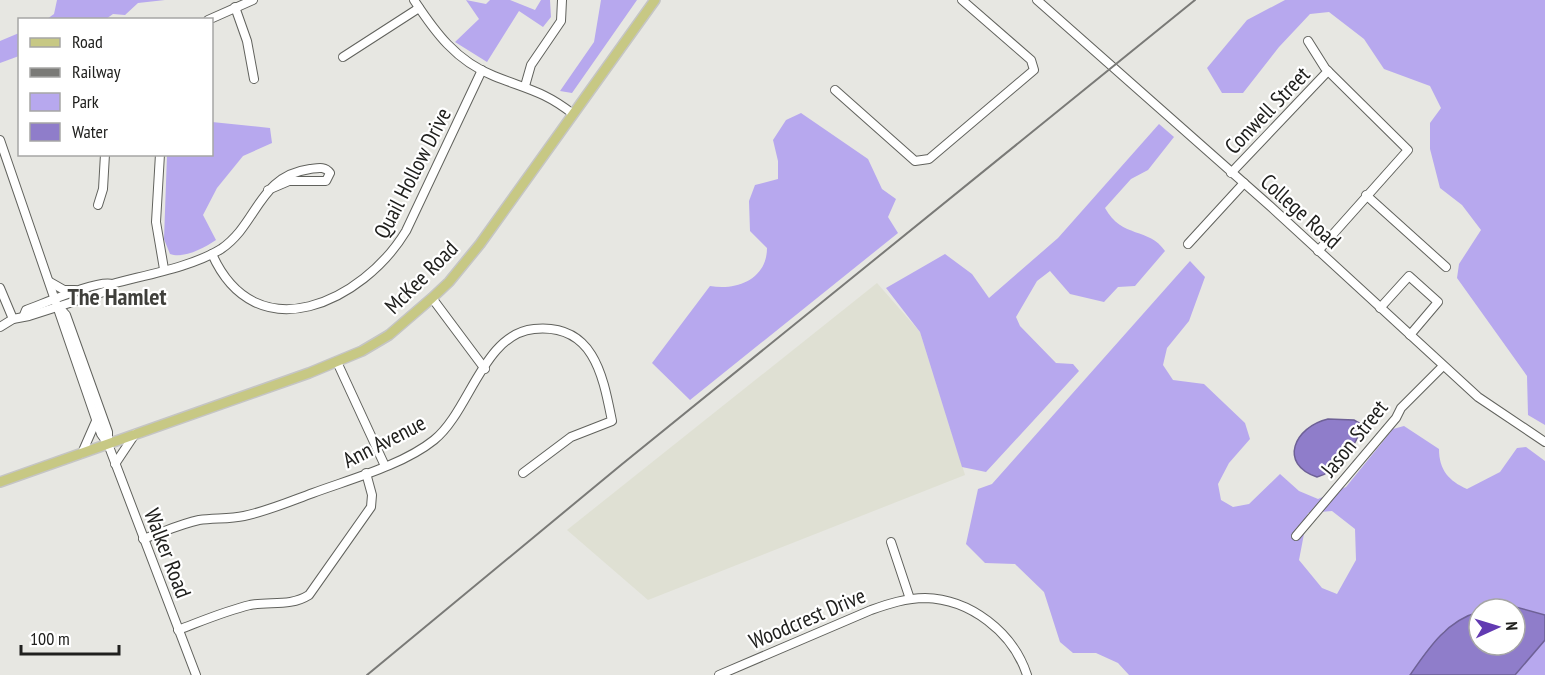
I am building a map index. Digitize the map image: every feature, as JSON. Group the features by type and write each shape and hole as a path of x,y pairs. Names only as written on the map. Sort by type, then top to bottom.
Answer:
{"main road":[{"name":"McKee Road","path":"0,482 337,362 389,335 449,282 480,244 655,0"}],"street":[{"path":"212,18 253,0"},
{"path":"414,0 448,46 482,70 547,95 573,114"},
{"path":"525,86 531,65 561,21 562,0"},
{"path":"836,90 847,103 915,161 929,159 1034,70 1031,60 962,0"},
{"name":"College Road","path":"1037,0 1244,183 1478,397 1544,442"},
{"path":"235,7 247,41 254,80"},
{"path":"343,57 419,8"},
{"path":"1308,41 1328,71 1408,150 1318,251"},
{"name":"Quail Hollow Drive","path":"212,254 221,274 233,289 249,300 270,308 309,305 334,297 358,284 381,266 406,231 482,70"},
{"name":"Conwell Street","path":"1232,173 1328,71"},
{"name":"Walker Road","path":"0,140 4,163 50,282 59,318 96,421 108,444 196,675"},
{"path":"98,205 103,189 105,156"},
{"path":"160,156 156,222 164,269"},
{"path":"57,303 107,282 112,284 212,254 236,236 268,190 283,177 298,171 323,168 330,174 326,181 289,181 268,190"},
{"name":"Conwell Street","path":"1188,244 1244,183"},
{"path":"1366,195 1446,267"},
{"path":"1380,308 1409,276 1438,302 1410,335"},
{"path":"50,282 64,290 82,291"},
{"path":"0,327 24,315 26,310 110,290 112,284"},
{"path":"0,288 13,319"},
{"path":"432,298 484,369"},
{"name":"Walker Road","path":"57,303 66,315 108,432 108,444"},
{"name":"Ann Avenue","path":"143,539 196,521 255,514 385,466 425,446 440,435 503,342 514,334 541,329 564,333 579,341 596,362 603,378 612,421 570,437 523,473"},
{"path":"337,362 385,466"},
{"name":"Jason Street","path":"1296,536 1396,418 1401,408 1443,366"},
{"path":"82,453 96,421"},
{"path":"115,464 135,434"},
{"path":"178,630 243,607 294,602 309,595 371,507 372,495 366,473"},
{"path":"891,542 910,599"},
{"name":"Woodcrest Drive","path":"719,675 871,610 910,599 927,598 956,603 988,621 1010,642 1027,675"}],"shaded area":[{"path":"877,283 920,332 965,475 648,600 567,530"}],"green space":[{"path":"57,0 165,0 138,3 125,15 113,14 107,18 48,18 54,14"},
{"path":"466,0 486,4 490,0 510,0 535,10 541,0 550,0 551,17 543,27 519,11 487,62 455,42 479,19"},
{"path":"601,0 637,0 572,93 560,91 594,42"},
{"path":"1285,0 1545,0 1545,425 1528,415 1527,376 1457,278 1459,264 1481,230 1462,205 1440,188 1430,149 1430,123 1441,108 1430,86 1384,69 1364,39 1329,12 1310,14 1279,47 1243,93 1222,93 1207,68 1247,20"},
{"path":"18,33 18,56 0,63 0,41"},
{"path":"801,113 868,159 882,189 896,199 888,217 898,233 690,400 652,363 710,286 730,287 740,284 756,275 762,268 767,248 750,231 749,201 755,185 778,179 778,161 773,140 786,120"},
{"path":"213,122 270,128 272,143 243,156 217,188 203,215 216,240 188,254 176,255 170,254 164,239 167,156 213,156"},
{"path":"1159,124 1174,137 1148,170 1131,179 1105,208 1119,224 1151,239 1165,251 1135,286 1118,287 1104,302 1070,294 1050,271 1037,281 1016,317 1020,326 1056,363 1073,364 1079,371 986,472 962,467 920,332 886,288 945,254 972,274 989,298 1058,238"},
{"path":"1190,261 1205,277 1189,321 1167,348 1163,365 1173,380 1204,384 1245,423 1250,439 1229,463 1218,484 1221,500 1233,507 1249,504 1280,474 1299,491 1318,499 1346,487 1393,429 1404,426 1439,449 1439,456 1446,474 1467,489 1500,472 1517,448 1526,447 1545,461 1545,615 1527,610 1527,597 1467,597 1467,619 1444,631 1410,675 1129,675 1118,663 1096,653 1073,653 1060,642 1044,592 1015,564 985,563 966,544 978,489 992,484","holes":["1332,511 1355,529 1356,560 1337,594 1322,588 1299,560 1308,513"]},
{"path":"1545,640 1545,675 1515,675"}],"water":[{"path":"1328,419 1354,420 1361,424 1360,432 1339,463 1317,477 1297,464 1294,455 1295,446 1299,437 1306,430"},
{"path":"1527,610 1545,615 1545,640 1515,675 1410,675 1431,646 1457,622 1467,617 1467,657 1527,657"}],"railway":[{"path":"367,675 621,465 1195,0"}],"district":[{"name":"The Hamlet","path":"117,296"}]}
